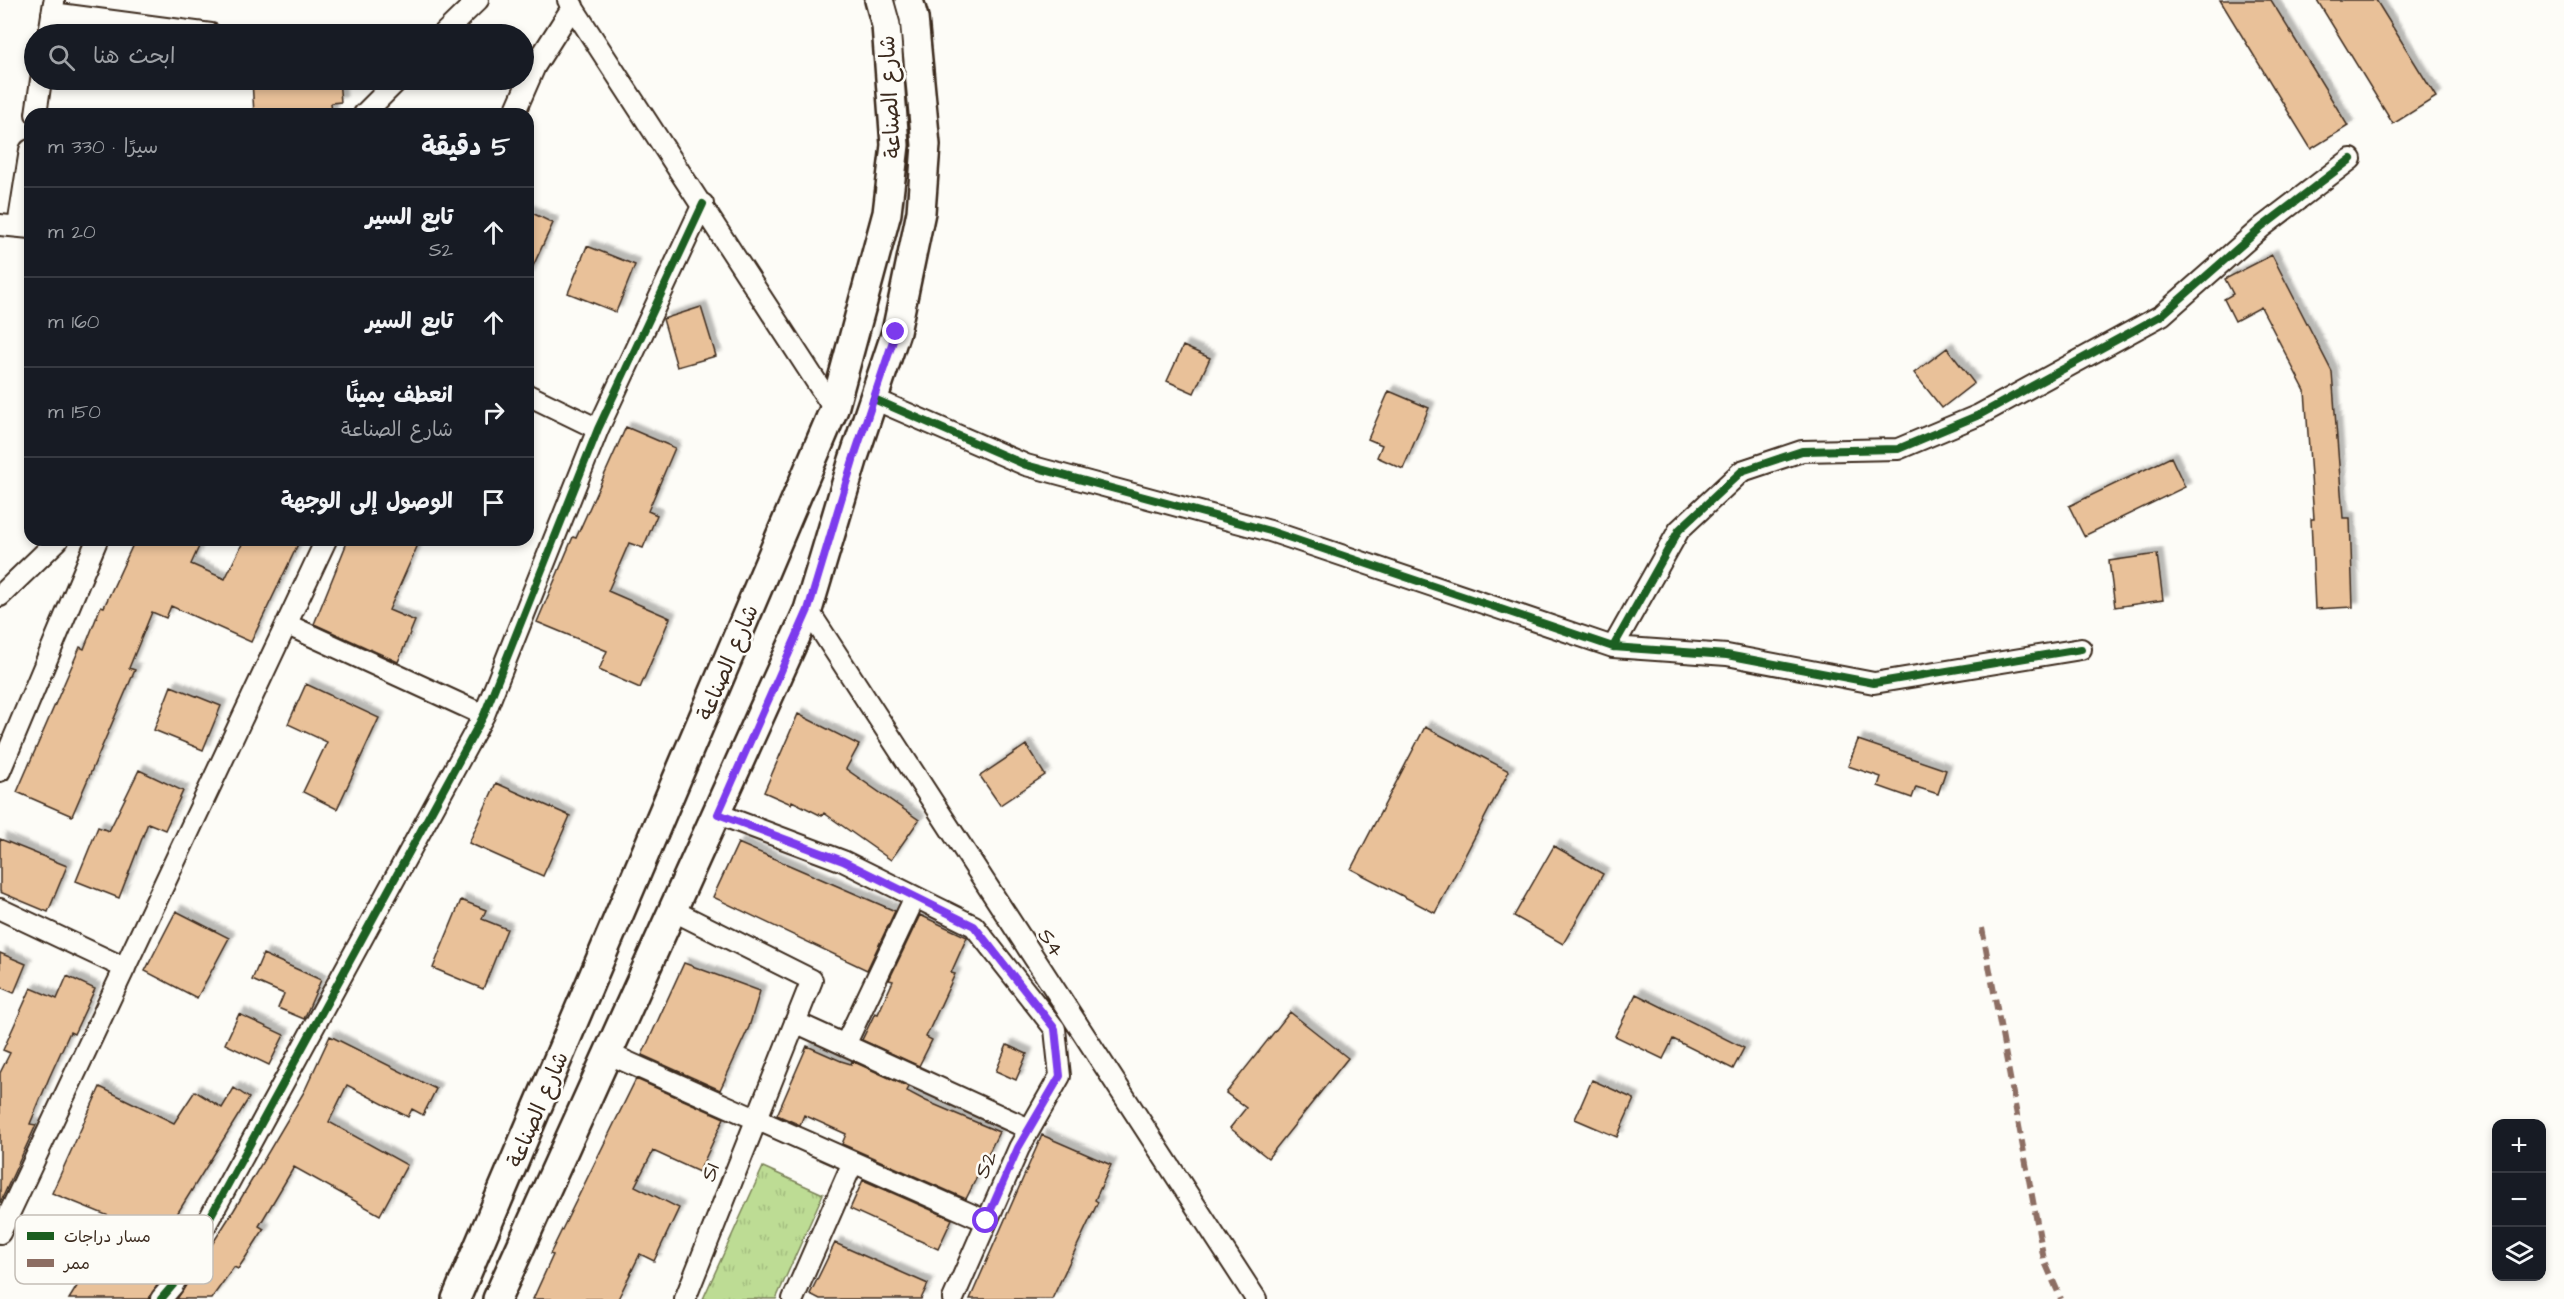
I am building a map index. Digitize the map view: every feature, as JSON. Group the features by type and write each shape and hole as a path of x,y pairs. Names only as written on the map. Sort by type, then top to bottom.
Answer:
{"main road":[{"name":"شارع الصناعة","path":"456,1299 834,409 887,213 895,145 886,25 879,0"},
{"name":"شارع الصناعة","path":"497,1299 718,814 808,610 896,332 921,212 926,145 914,18 909,0"}],"street":[{"path":"453,24 478,0"},
{"path":"534,68 570,3 703,204 834,409"},
{"path":"50,24 53,6 155,24"},
{"path":"37,108 40,90"},
{"path":"370,108 388,90"},
{"path":"517,108 524,90"},
{"path":"1613,647 1679,530 1742,471 1802,451 1898,449 1979,415 2162,315 2262,227 2351,159"},
{"path":"16,226 24,183"},
{"path":"211,1215 484,715 598,429 703,204"},
{"path":"534,398 598,429"},
{"path":"874,399 1026,465 1270,531 1613,647 1727,655 1874,682 2081,649"},
{"path":"0,596 52,546"},
{"path":"0,771 6,745 94,546"},
{"path":"0,1233 323,546"},
{"name":"S4","path":"808,610 1257,1299"},
{"path":"288,625 484,715"},
{"name":"S2","path":"718,814 843,861 974,926 1055,1029 1060,1076 1018,1148 952,1299"},
{"path":"845,1045 915,897"},
{"path":"0,909 124,968"},
{"name":"S1","path":"674,911 812,980 685,1299"},
{"path":"795,1022 1029,1129"},
{"path":"609,1054 986,1221"},
{"path":"793,1299 853,1162"},
{"path":"161,1299 174,1284"}],"green space":[{"path":"763,1167 823,1194 776,1299 703,1299"}],"building":[{"path":"2220,0 2271,0 2348,126 2311,149"},
{"path":"2317,0 2376,0 2436,97 2393,124"},
{"path":"253,90 340,90 341,102 331,103 331,108 254,108"},
{"path":"534,214 553,223 534,264"},
{"path":"587,246 635,265 616,312 568,293"},
{"path":"2272,255 2332,372 2343,518 2350,518 2353,607 2315,609 2311,519 2314,519 2305,391 2261,307 2235,321 2224,299 2233,294 2225,279"},
{"path":"701,307 716,356 677,367 663,319"},
{"path":"1183,346 1210,358 1194,393 1167,381"},
{"path":"1947,348 1974,383 1942,408 1914,373"},
{"path":"1389,391 1429,408 1403,469 1377,457 1382,445 1368,439"},
{"path":"626,427 675,448 648,511 657,515 643,548 629,543 608,591 670,618 640,688 599,670 607,651 537,622 573,537 576,538"},
{"path":"2171,457 2185,487 2084,536 2069,506"},
{"path":"132,546 199,546 191,564 225,579 241,546 297,546 251,642 171,606 166,618 152,612 129,668 135,670 72,816 17,792 80,647 84,649 101,606 104,607"},
{"path":"346,546 417,546 389,610 415,621 398,662 314,624"},
{"path":"2157,554 2163,600 2115,607 2109,561"},
{"path":"306,684 379,718 337,809 303,792 327,742 288,724"},
{"path":"171,686 221,706 203,750 154,730"},
{"path":"798,714 859,745 846,769 919,820 891,860 824,813 822,816 792,801 791,804 764,792"},
{"path":"1425,727 1509,771 1435,913 1351,869"},
{"path":"1858,740 1946,770 1938,794 1916,787 1912,798 1878,786 1881,777 1848,766"},
{"path":"1026,745 1045,775 1000,805 980,776"},
{"path":"139,770 183,791 165,830 148,823 119,898 76,881 98,827 109,831"},
{"path":"496,783 570,816 543,876 469,843"},
{"path":"0,839 67,866 48,912 0,892"},
{"path":"738,843 895,911 867,970 713,897"},
{"path":"1554,846 1603,874 1563,944 1514,916"},
{"path":"461,900 486,910 482,919 507,929 483,989 433,968"},
{"path":"176,911 229,938 197,998 145,971"},
{"path":"920,915 967,937 951,973 955,974 926,1037 932,1040 919,1066 862,1040 875,1013 878,1014 893,981 889,980"},
{"path":"0,953 26,964 14,993 0,987"},
{"path":"263,954 321,980 304,1019 278,1008 284,994 252,980"},
{"path":"684,963 760,991 749,1027 720,1090 642,1055"},
{"path":"67,976 95,989 74,1034 70,1032 49,1078 30,1124 36,1125 0,1203 0,1073 10,1053 3,1050 31,988 57,999"},
{"path":"1636,994 1744,1048 1733,1069 1673,1039 1663,1059 1615,1036"},
{"path":"1290,1012 1348,1058 1268,1158 1230,1128 1246,1108 1226,1093"},
{"path":"239,1014 284,1035 269,1065 225,1044"},
{"path":"330,1036 436,1089 423,1115 412,1109 408,1117 347,1085 329,1122 407,1165 380,1215 294,1167 259,1226 264,1229 238,1269 234,1267 211,1299 177,1299 187,1284 213,1284 213,1243 304,1092"},
{"path":"1007,1045 1027,1054 1016,1080 996,1071"},
{"path":"807,1046 841,1061 851,1064 852,1061 909,1087 907,1091 926,1101 999,1132 966,1199 842,1144 846,1134 804,1115 800,1125 777,1115"},
{"path":"636,1079 724,1118 699,1172 653,1151 635,1186 679,1208 654,1261 640,1254 618,1299 533,1299 553,1255 550,1254"},
{"path":"1592,1080 1634,1099 1617,1137 1575,1119"},
{"path":"100,1087 174,1123 195,1091 222,1108 234,1088 249,1098 176,1215 106,1215 52,1193"},
{"path":"1042,1135 1111,1165 1095,1200 1098,1202 1052,1299 970,1299"},
{"path":"863,1180 952,1219 938,1249 850,1209"},
{"path":"835,1243 928,1284 921,1299 820,1299 810,1294"},
{"path":"78,1284 158,1284 149,1299 69,1299"}],"marked path":[{"path":"1982,928 2044,1260 2061,1299"}],"cycle path":[{"path":"1613,647 1679,530 1742,471 1802,451 1898,449 1979,415 2162,315 2262,227 2351,159"},
{"path":"211,1215 484,715 598,429 703,204"},
{"path":"874,399 1026,465 1270,531 1613,647 1727,655 1874,683 2081,649"},
{"path":"161,1299 174,1284"}],"route":[{"path":"896,332 853,460 808,610 718,814 843,861 974,926 1055,1029 1060,1076 1018,1148 986,1221"}]}
